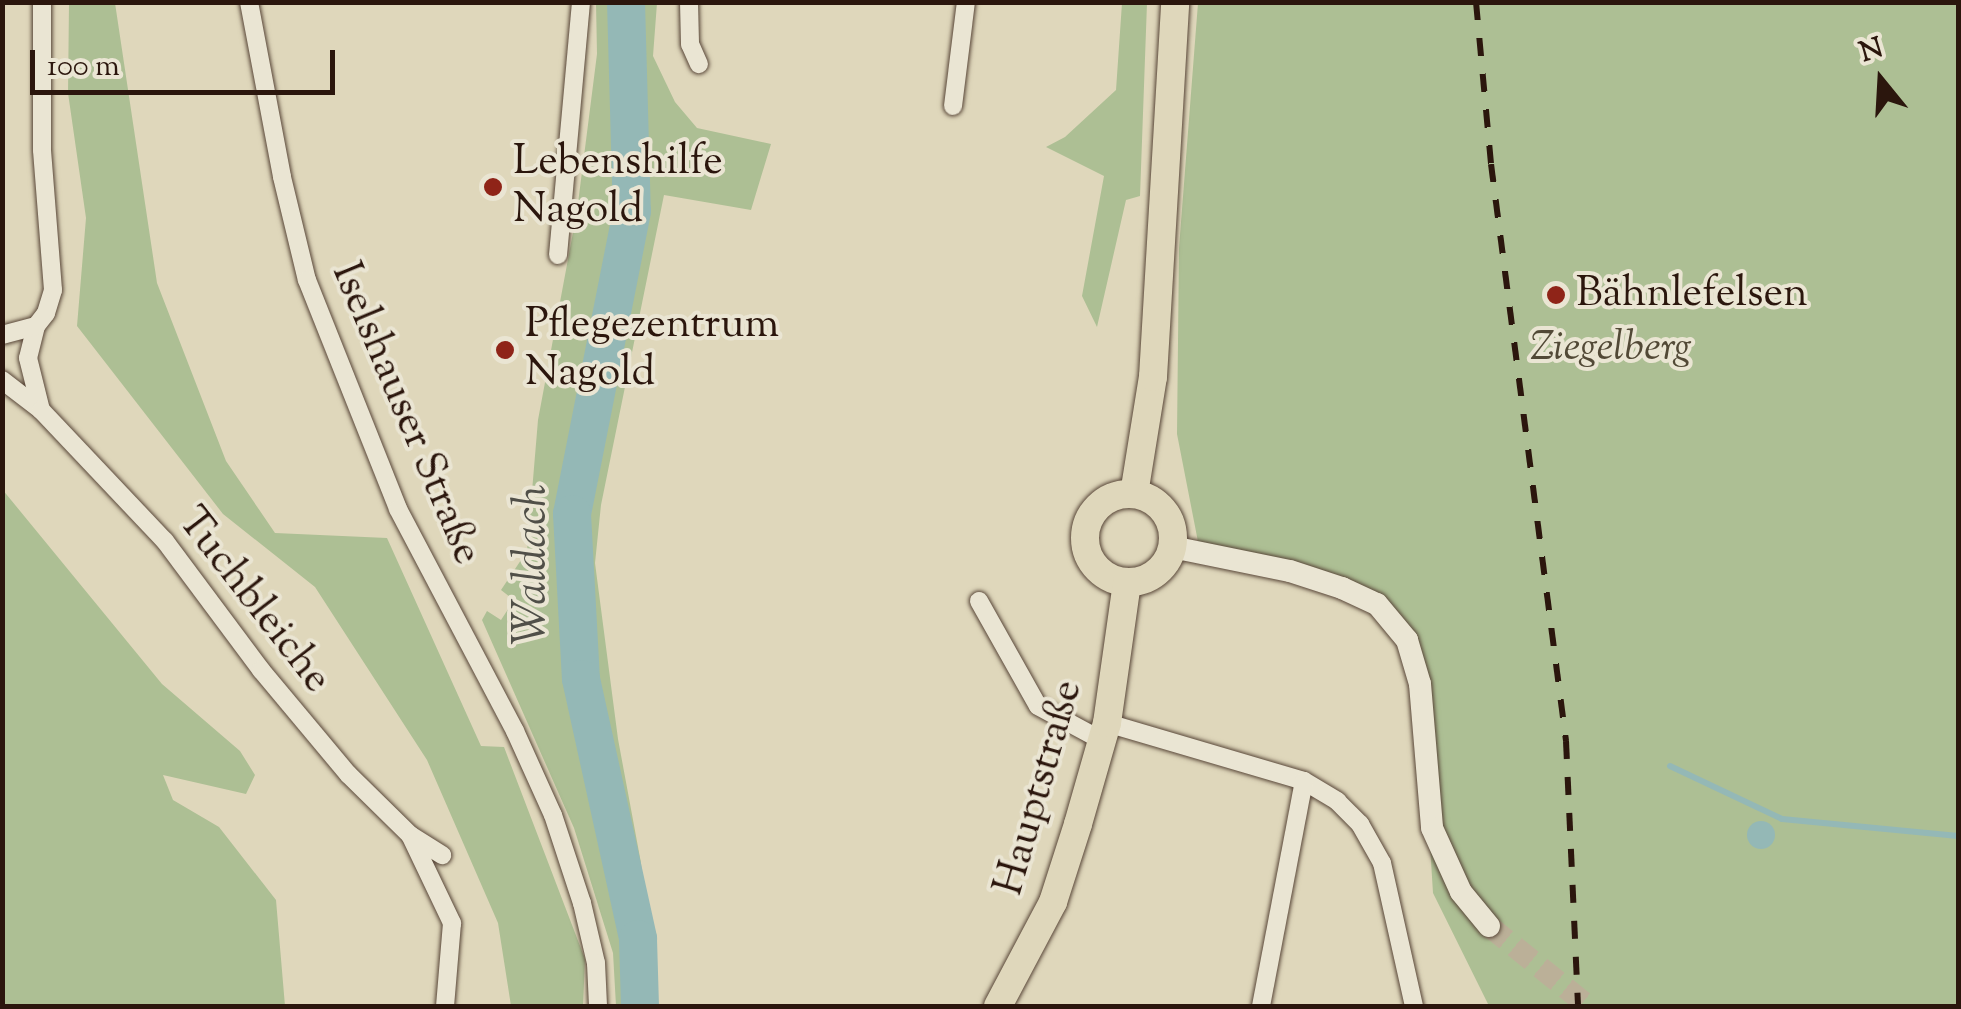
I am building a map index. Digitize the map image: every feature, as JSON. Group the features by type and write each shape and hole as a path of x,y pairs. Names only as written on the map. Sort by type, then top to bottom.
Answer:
{"main road":[{"path":"1134,494 1153,377 1160,294 1175,2"},
{"path":"1134,494 1148,498 1168,518 1172,546 1161,568 1127,582 1100,572 1091,562 1084,534 1096,509 1106,500 1134,494"},
{"name":"Hauptstraße","path":"998,1006 1053,902 1105,732 1127,582"}],"street":[{"name":"Tuchbleiche","path":"41,410 28,358 36,326 46,313 53,290 42,150 42,2"},
{"name":"Iselshauser Straße","path":"249,2 282,178 307,280 398,509 515,732 553,816 582,903 596,963 598,1006"},
{"path":"558,255 581,2"},
{"path":"688,2 690,44 699,64"},
{"path":"953,106 966,2"},
{"path":"2,335 36,326"},
{"name":"Tuchbleiche","path":"2,380 41,410 165,542 260,670 335,759 410,836 442,856"},
{"path":"1172,546 1290,571 1377,604 1407,640 1420,684 1432,828 1461,892 1489,926"},
{"path":"979,602 1038,706 1105,732 1304,781 1337,801 1360,824 1382,863 1414,1006"},
{"path":"1260,1006 1304,781"},
{"name":"Tuchbleiche","path":"410,836 452,923 445,1006"}],"green space":[{"path":"69,3 115,3 157,283 226,461 275,533 387,538 481,746 504,747 585,959 583,1006 511,1006 498,923 427,760 315,587 223,514 77,326 86,218 68,93"},
{"path":"596,3 657,3 653,56 675,102 697,128 771,144 751,210 664,195 601,505 595,563 618,739 641,863 652,1006 616,1006 613,953 574,828 482,620 487,611 501,620 514,600 501,590 527,551 538,420 577,211 597,54"},
{"path":"1122,3 1147,3 1140,196 1126,200 1097,327 1082,296 1104,176 1046,147 1065,137 1116,90"},
{"name":"Ziegelberg","path":"1198,3 1958,3 1958,1006 1489,1006 1433,893 1420,684 1377,604 1200,552 1177,434 1179,248"},
{"path":"2,489 162,684 240,751 255,775 246,794 163,775 173,800 219,827 276,900 285,1006 3,1006"}],"water":[{"path":"1761,821 1771,825 1775,835 1771,845 1761,849 1751,845 1747,835 1751,825"}],"waterway":[{"name":"Waldach","path":"626,2 632,211 572,514 581,679 638,939 640,1006"},
{"path":"1670,766 1782,819 1958,836"}],"tunnel":[{"path":"1489,926 1588,1006"}],"railway":[{"path":"1476,2 1491,164 1566,741 1578,1006"}],"place":[{"name":"Lebenshilfe Nagold","path":"493,187"},
{"name":"Bähnlefelsen","path":"1556,295"},
{"name":"Pflegezentrum Nagold","path":"505,350"}]}
